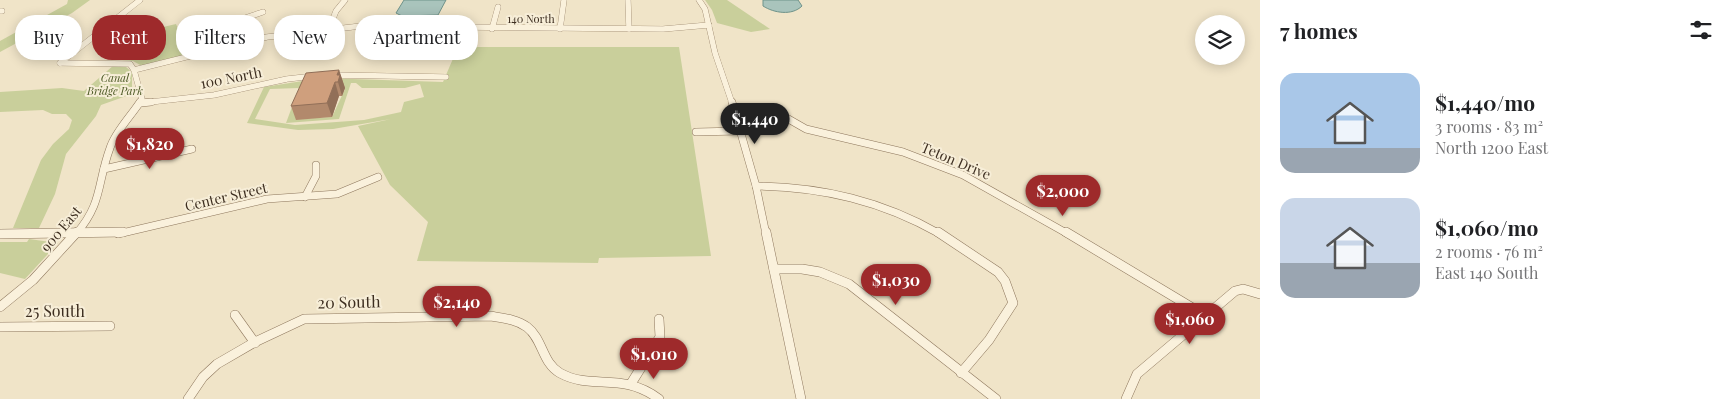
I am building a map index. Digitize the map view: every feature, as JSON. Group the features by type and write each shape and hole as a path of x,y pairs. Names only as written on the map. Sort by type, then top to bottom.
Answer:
{"street":[{"path":"140,0 60,63 117,62 130,64 134,70 142,97 141,103"},
{"path":"334,15 345,0"},
{"path":"560,29 564,0"},
{"path":"628,0 629,29"},
{"path":"699,0 705,9 715,53 734,107 739,131 756,186 801,399"},
{"path":"492,29 498,7"},
{"path":"254,15 263,12"},
{"name":"140 North","path":"345,28 386,26 492,29 629,29 709,25"},
{"name":"140 North","path":"134,70 176,60"},
{"path":"326,75 446,77"},
{"path":"256,76 260,85"},
{"name":"100 North","path":"141,103 214,95 260,85 318,76"},
{"name":"900 East","path":"0,306 33,280 77,234 97,203 110,146 141,103"},
{"name":"Teton Drive","path":"734,107 763,108 778,112 806,129 903,152 963,175 1018,204 1206,316"},
{"path":"696,132 739,131"},
{"path":"104,169 192,149"},
{"path":"306,197 316,176 316,165"},
{"name":"Center Street","path":"0,234 116,234 267,199 337,194 378,177"},
{"path":"756,186 812,188 848,194 901,213 944,234 1001,275 1014,303 989,340 961,373"},
{"path":"774,269 802,269 820,272 849,284 996,399"},
{"path":"1126,399 1138,374 1235,291 1243,289 1260,293"},
{"path":"235,315 255,343"},
{"name":"20 South","path":"188,399 210,370 224,360 292,323 317,317 490,316 508,319 529,328 547,362 561,373 580,379 632,382"},
{"path":"659,319 660,337 632,382 659,399"},
{"name":"25 South","path":"0,327 110,326"}],"green space":[{"path":"68,0 90,0 68,15 47,15 67,4"},
{"path":"705,0 727,0 770,29 751,32 717,23 712,10"},
{"path":"176,24 176,57 166,60 166,26"},
{"path":"15,33 15,44 0,52 0,41"},
{"path":"478,47 679,47 711,256 599,258 598,263 417,261 428,222 390,185 358,126 391,119 333,129 298,130 247,123 264,87 322,78 443,82 452,60 478,60","holes":["351,83 356,83 362,88 405,88 420,84 424,97 404,102 401,112 364,120 295,125 255,119 270,89 299,88 286,123 339,119","345,89 332,117 296,119"]},
{"path":"122,60 166,60 142,66 133,61"},
{"name":"Canal Bridge Park","path":"114,65 126,67 132,72 132,94 101,105 96,116 66,154 55,194 39,228 13,228 41,160 53,144 69,129 72,120 66,114 52,114 43,110 0,112 0,92 62,88 84,91"},
{"path":"29,239 58,243 25,279 0,273 0,242 27,242"}],"water":[{"path":"404,0 446,0 438,15 400,15 396,13"},
{"path":"763,0 798,0 802,6 793,11 778,12 763,6"}],"building":[{"path":"339,70 337,75 340,75 338,82 335,82 327,103 291,106 306,73"}]}
